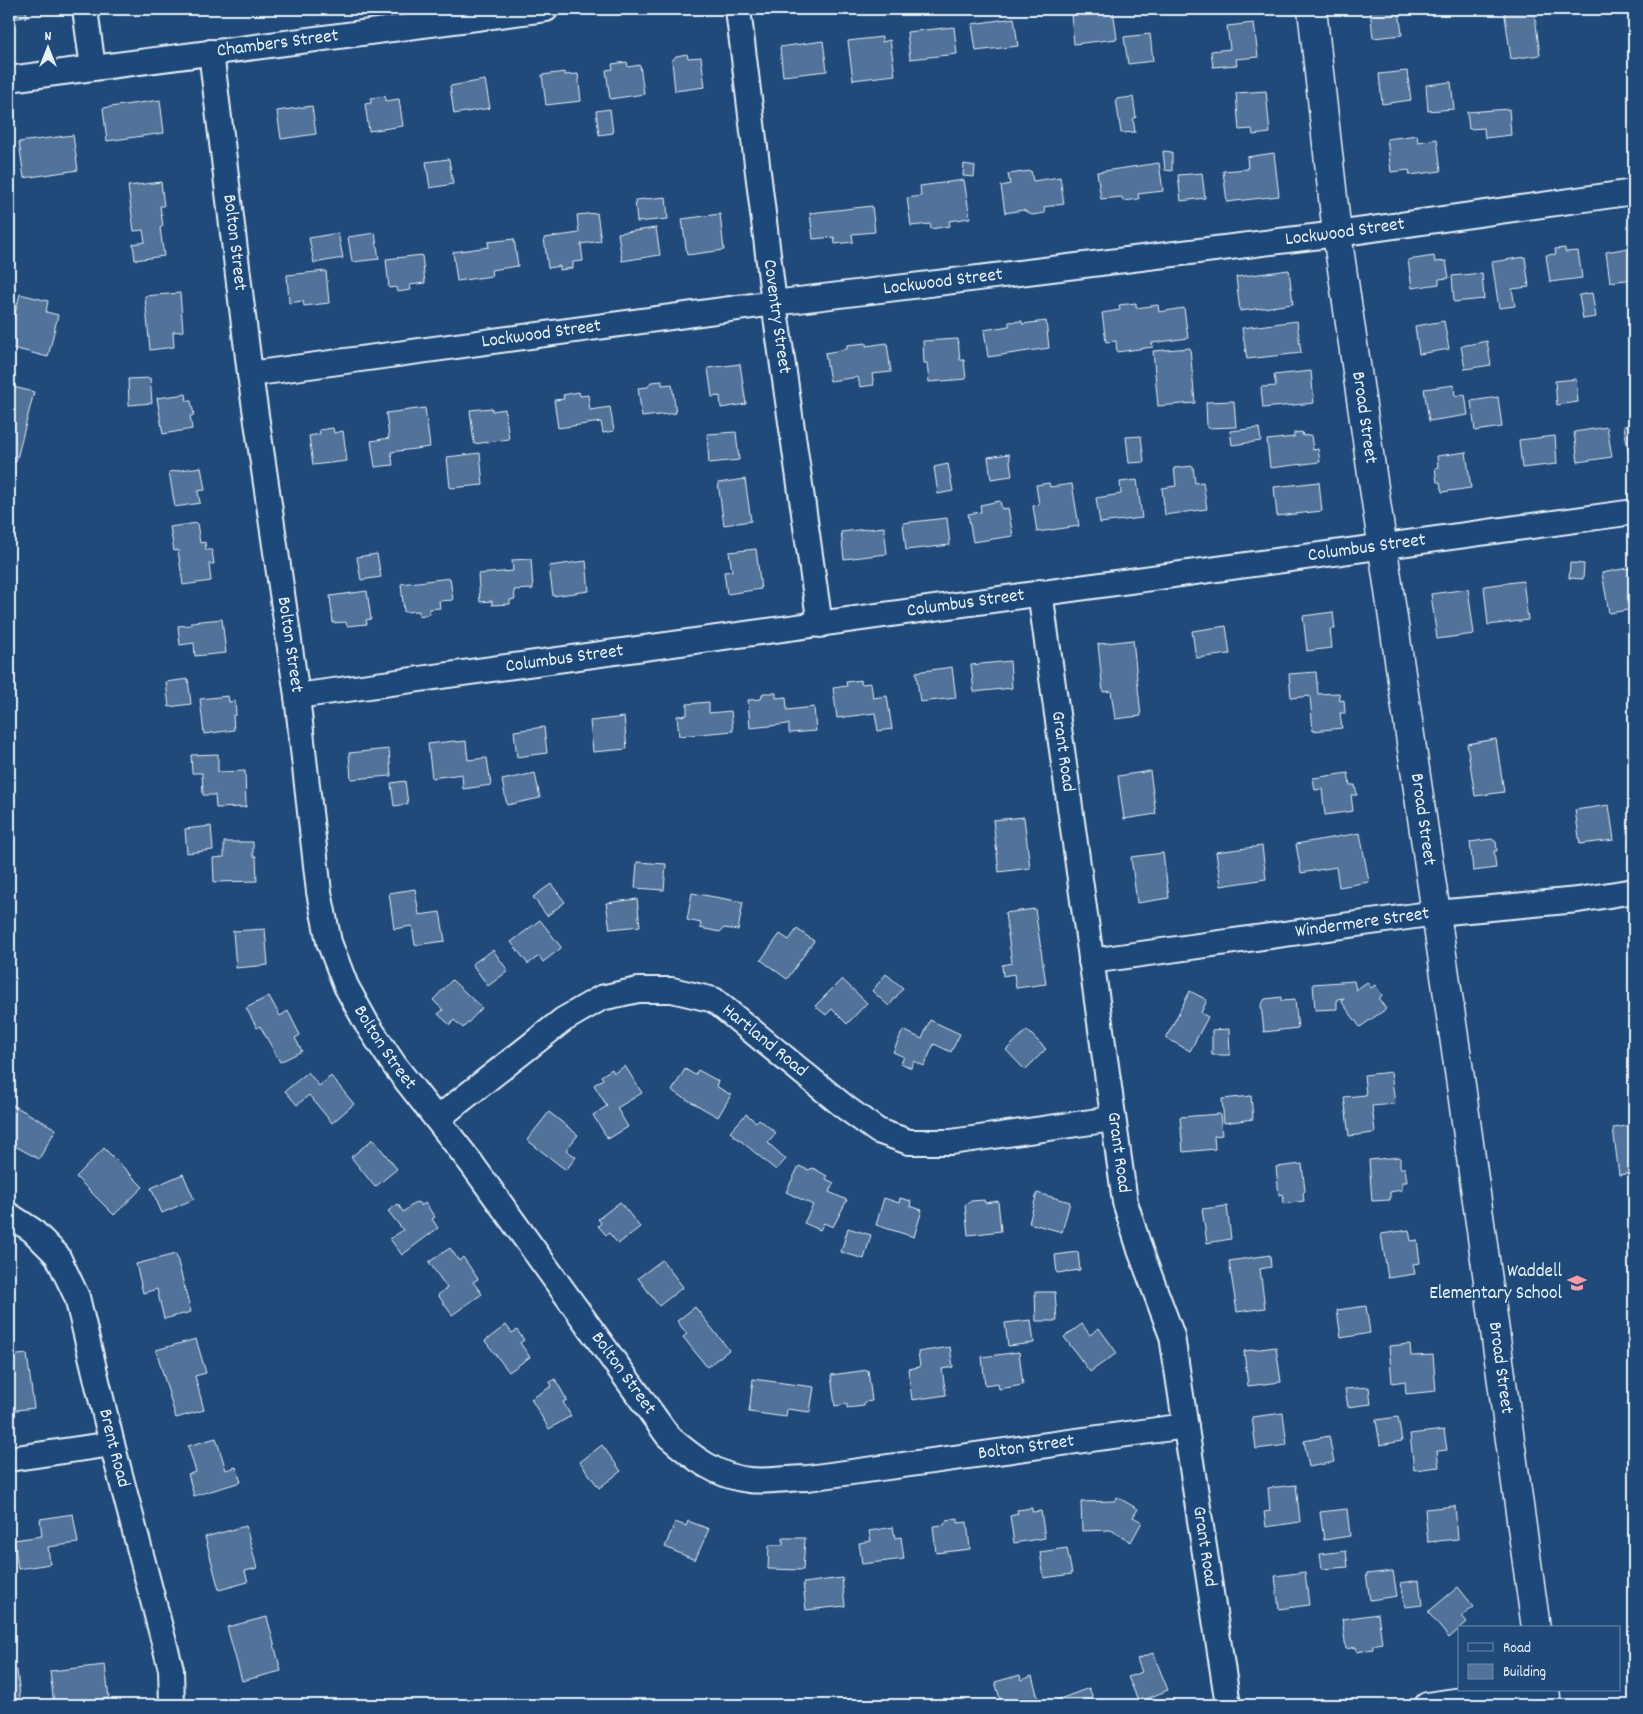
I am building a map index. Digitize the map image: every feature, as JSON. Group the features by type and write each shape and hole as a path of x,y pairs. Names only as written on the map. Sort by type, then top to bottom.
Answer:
{"street":[{"path":"85,9 93,68"},
{"name":"Chambers Street","path":"9,79 546,9"},
{"name":"Coventry Street","path":"738,9 774,303 820,625"},
{"name":"Broad Street","path":"1312,9 1337,234 1460,1078 1536,1626"},
{"name":"Bolton Street","path":"211,52 250,374 297,696 319,892 330,942 346,986 367,1024 395,1066 471,1163 668,1436 695,1459 723,1473 749,1480 808,1478 1186,1426"},
{"name":"Lockwood Street","path":"250,374 774,303 1337,234 1634,192"},
{"name":"Columbus Street","path":"297,696 820,625 1040,592 1634,512"},
{"name":"Grant Road","path":"1040,592 1125,1202 1140,1250 1172,1336 1228,1705"},
{"name":"Windermere Street","path":"1091,961 1436,913 1578,900 1634,891"},
{"name":"Hartland Road","path":"437,1119 563,1020 601,998 638,990 672,990 714,1000 846,1108 878,1131 908,1142 951,1142 1112,1119"},
{"name":"Brent Road","path":"9,1215 32,1230 57,1255 77,1297 112,1444 171,1669 172,1705"},
{"path":"9,1458 112,1444"},
{"path":"1427,1705 1517,1692"},
{"path":"1545,1692 1547,1705"}],"building":[{"path":"9,9 26,9 27,17 9,19"},
{"path":"1083,9 1113,9 1117,39 1074,44 1071,15 1084,13"},
{"path":"1191,9 1217,9 1192,13"},
{"path":"1370,9 1399,9 1402,35 1373,38"},
{"path":"1504,9 1534,9 1540,55 1511,59"},
{"path":"1014,18 1018,46 976,51 972,24"},
{"path":"1254,23 1258,57 1236,59 1237,65 1213,67 1211,51 1230,49 1227,26"},
{"path":"954,27 957,54 910,59 907,32"},
{"path":"1150,34 1153,61 1128,64 1124,37"},
{"path":"882,37 882,42 890,40 895,75 853,80 848,41"},
{"path":"823,41 827,71 783,76 780,47"},
{"path":"687,54 688,58 701,57 705,87 675,91 672,61 676,56"},
{"path":"627,62 628,67 640,65 644,94 610,99 606,70 613,69 612,64"},
{"path":"1407,71 1411,100 1382,104 1379,74"},
{"path":"565,72 565,75 578,74 581,101 546,105 542,75"},
{"path":"485,80 490,108 454,114 450,86"},
{"path":"1451,82 1454,109 1428,111 1426,85"},
{"path":"1266,91 1270,133 1253,135 1252,129 1239,130 1236,93"},
{"path":"385,96 386,101 399,99 403,126 369,131 365,104 371,103 371,98"},
{"path":"1133,97 1136,117 1133,119 1135,132 1121,133 1116,99"},
{"path":"160,100 164,133 107,141 103,108"},
{"path":"312,106 316,134 281,139 277,111"},
{"path":"610,109 613,133 599,135 596,111"},
{"path":"1509,109 1511,135 1485,138 1484,128 1469,129 1467,112"},
{"path":"73,135 78,170 24,178 19,142"},
{"path":"1417,135 1418,142 1437,139 1441,171 1410,175 1409,170 1391,172 1387,139"},
{"path":"1163,151 1172,152 1172,171 1165,170"},
{"path":"1274,153 1279,196 1227,202 1223,171 1248,169 1247,157"},
{"path":"449,159 453,184 430,188 426,162"},
{"path":"1159,163 1163,191 1138,194 1139,199 1123,201 1122,197 1101,199 1097,172"},
{"path":"964,164 975,166 974,177 963,176"},
{"path":"1031,171 1033,181 1060,177 1064,204 1044,207 1045,213 1032,215 1023,210 1005,213 1001,186 1010,184 1008,174"},
{"path":"1202,173 1205,198 1181,201 1178,175"},
{"path":"964,180 970,218 949,221 950,226 931,229 930,224 911,226 907,198 921,196 920,186"},
{"path":"161,182 164,206 160,206 163,226 160,228 164,256 135,260 133,244 145,242 143,230 134,231 128,186"},
{"path":"666,197 668,219 637,222 635,200"},
{"path":"872,206 875,232 852,234 853,242 835,244 834,237 813,239 810,213"},
{"path":"597,213 601,241 581,244 583,261 573,262 573,268 560,270 560,266 548,268 544,238 579,233 577,215"},
{"path":"720,214 724,250 687,255 682,219"},
{"path":"656,228 660,255 622,261 618,233"},
{"path":"338,233 343,258 314,263 309,238"},
{"path":"375,233 379,259 352,262 348,237"},
{"path":"514,239 518,266 491,270 492,276 457,281 453,252 489,247 488,242"},
{"path":"1634,247 1634,279 1610,282 1606,252"},
{"path":"1565,248 1565,252 1578,251 1582,278 1550,282 1546,255 1556,254 1555,249"},
{"path":"422,255 425,283 410,285 411,290 397,292 396,287 389,288 386,259"},
{"path":"1434,256 1435,262 1446,261 1449,278 1439,279 1439,284 1412,288 1408,260"},
{"path":"1525,257 1529,287 1512,289 1515,306 1499,308 1492,262"},
{"path":"1289,270 1293,304 1240,311 1236,277"},
{"path":"326,271 329,303 304,306 303,301 289,303 287,275"},
{"path":"1482,273 1484,299 1454,302 1452,276"},
{"path":"180,293 183,331 173,332 174,347 150,350 145,296"},
{"path":"1592,293 1596,317 1583,319 1579,295"},
{"path":"20,294 48,301 46,312 58,315 48,357 9,347 9,338"},
{"path":"1136,303 1136,308 1158,305 1159,312 1184,308 1188,338 1152,343 1153,347 1117,352 1116,341 1106,342 1102,313 1120,310 1119,305"},
{"path":"1022,321 1022,324 1046,321 1049,348 988,357 984,330 1009,326 1009,322"},
{"path":"1297,321 1301,353 1247,359 1242,328"},
{"path":"1444,321 1449,349 1419,354 1415,326"},
{"path":"958,339 960,360 964,360 966,379 929,382 927,363 924,363 923,341"},
{"path":"1487,341 1491,365 1465,369 1461,346"},
{"path":"866,343 866,346 887,343 891,372 872,374 874,385 860,387 858,377 830,381 825,353 847,349 847,345"},
{"path":"1190,348 1195,403 1158,406 1153,351"},
{"path":"740,364 746,404 721,408 720,396 712,397 708,368"},
{"path":"1311,371 1314,403 1263,408 1261,387 1276,386 1274,375"},
{"path":"150,378 152,403 129,405 128,379"},
{"path":"1576,379 1578,402 1557,405 1555,381"},
{"path":"662,381 662,385 672,384 676,413 642,417 638,388 648,387 651,382"},
{"path":"1454,385 1455,396 1465,394 1468,415 1429,421 1424,389"},
{"path":"9,386 34,392 16,462 9,460"},
{"path":"579,392 580,396 588,395 590,410 610,407 614,431 603,433 601,422 558,428 554,400 564,399 563,395"},
{"path":"186,394 187,401 191,401 194,415 190,416 192,429 163,434 157,398"},
{"path":"1498,397 1502,427 1475,431 1471,401"},
{"path":"1234,401 1236,427 1207,428 1206,402"},
{"path":"425,408 430,447 391,452 393,465 375,467 371,441 389,438 386,413"},
{"path":"492,408 492,411 505,409 509,439 474,444 470,410"},
{"path":"1634,425 1634,455 1629,456 1624,426"},
{"path":"1607,427 1612,457 1578,462 1574,432"},
{"path":"333,428 334,433 343,431 347,461 313,465 309,436 320,434 319,430"},
{"path":"1259,428 1261,441 1232,445 1230,431"},
{"path":"736,432 739,460 709,463 707,434"},
{"path":"1302,432 1303,436 1311,435 1313,450 1318,449 1320,462 1270,468 1267,440 1294,437 1294,433"},
{"path":"1141,436 1144,462 1129,463 1126,437"},
{"path":"1555,436 1557,464 1522,468 1519,440"},
{"path":"1466,452 1471,488 1442,492 1440,482 1437,482 1435,468 1438,467 1437,456"},
{"path":"480,453 483,485 450,488 447,457"},
{"path":"1009,454 1012,476 991,479 988,457"},
{"path":"948,464 953,491 938,494 934,467"},
{"path":"1193,466 1195,483 1203,482 1207,509 1165,515 1162,488 1176,486 1174,468"},
{"path":"201,467 205,490 198,491 200,503 175,507 169,472"},
{"path":"745,479 751,521 724,525 718,483"},
{"path":"1137,480 1142,518 1100,523 1096,498 1121,494 1120,482"},
{"path":"1319,482 1322,511 1277,516 1274,487"},
{"path":"1049,483 1050,487 1072,484 1079,526 1037,532 1033,506 1039,505 1036,485"},
{"path":"1000,501 1002,509 1008,508 1013,536 973,542 968,514 981,512 980,505"},
{"path":"947,518 950,545 906,550 903,523"},
{"path":"197,523 200,543 205,542 206,550 212,550 214,564 209,564 211,581 183,585 178,550 174,551 170,527"},
{"path":"884,527 887,554 844,559 841,532"},
{"path":"756,549 761,589 727,594 724,572 732,571 729,552"},
{"path":"377,554 381,577 361,580 357,557"},
{"path":"531,559 533,589 514,590 515,599 510,600 510,604 492,605 492,601 480,602 478,574 513,571 512,560"},
{"path":"586,561 589,591 553,596 549,566"},
{"path":"1570,563 1584,564 1583,579 1569,578"},
{"path":"1633,567 1634,609 1609,613 1602,573"},
{"path":"450,578 453,600 439,601 440,608 429,609 430,614 419,616 419,611 404,612 401,584"},
{"path":"1523,581 1528,620 1488,625 1484,586"},
{"path":"1468,589 1474,634 1437,639 1431,594"},
{"path":"367,591 371,619 366,620 367,624 347,626 346,622 333,623 330,596"},
{"path":"1333,612 1335,629 1330,629 1332,648 1307,651 1303,616"},
{"path":"222,619 226,653 195,656 194,643 180,645 178,626 191,625 191,622"},
{"path":"1226,626 1230,654 1196,658 1192,631"},
{"path":"1133,640 1141,716 1115,719 1111,691 1103,692 1098,644"},
{"path":"1010,661 1012,688 974,692 971,665"},
{"path":"952,667 956,698 920,702 916,672"},
{"path":"1316,672 1318,694 1339,693 1340,701 1344,700 1345,713 1340,713 1342,728 1313,731 1310,696 1291,698 1289,674"},
{"path":"188,679 191,704 169,707 166,682"},
{"path":"861,680 861,684 871,683 873,698 887,696 892,729 878,731 875,713 837,718 833,688 847,686 846,682"},
{"path":"763,693 776,693 776,698 786,697 787,710 814,707 816,731 789,733 789,724 750,728 748,700 761,699"},
{"path":"228,696 229,702 235,701 236,715 233,715 234,730 204,734 200,699"},
{"path":"709,702 709,713 731,711 733,731 679,736 677,716 687,715 687,704"},
{"path":"624,717 627,749 593,752 590,721"},
{"path":"544,727 547,753 517,757 514,731"},
{"path":"1496,739 1504,792 1475,796 1467,744"},
{"path":"466,741 468,760 487,758 491,785 463,789 462,774 432,778 428,744"},
{"path":"389,749 391,776 351,779 349,753"},
{"path":"218,754 218,772 245,771 246,807 216,808 215,795 203,795 202,773 192,773 191,755"},
{"path":"1150,771 1156,814 1124,819 1118,776"},
{"path":"535,773 540,798 507,805 502,780"},
{"path":"1348,773 1350,785 1355,785 1357,795 1351,795 1353,811 1325,815 1322,789 1315,790 1313,778"},
{"path":"405,781 408,804 394,806 391,783"},
{"path":"1609,805 1614,840 1580,844 1575,810"},
{"path":"1024,817 1030,868 999,872 993,820"},
{"path":"211,826 213,850 187,853 185,829"},
{"path":"1360,833 1369,882 1339,887 1336,867 1301,873 1296,844"},
{"path":"1492,839 1496,842 1497,851 1494,851 1496,868 1473,871 1470,842"},
{"path":"224,842 253,842 253,856 256,856 257,881 214,882 213,858 224,857"},
{"path":"1262,846 1266,879 1221,886 1216,852"},
{"path":"1163,853 1169,898 1137,903 1131,857"},
{"path":"637,862 666,864 664,890 635,888"},
{"path":"551,884 565,902 547,916 533,897"},
{"path":"415,889 419,915 440,912 445,941 415,945 412,926 394,929 389,893"},
{"path":"692,893 743,902 738,930 724,928 720,932 700,928 701,923 687,920"},
{"path":"637,899 640,926 610,929 606,903"},
{"path":"1035,909 1046,984 1016,988 1014,974 1003,976 1002,965 1012,963 1005,913"},
{"path":"540,920 561,947 543,962 539,956 528,964 511,942"},
{"path":"265,929 268,965 236,968 233,931"},
{"path":"797,929 814,941 787,979 761,960 780,934 789,940"},
{"path":"493,950 508,971 488,986 472,964"},
{"path":"886,974 903,988 889,1006 872,991"},
{"path":"842,979 867,1003 847,1024 832,1009 826,1015 815,1006"},
{"path":"452,980 482,1008 463,1028 454,1020 450,1025 438,1014 443,1010 433,1000"},
{"path":"1354,981 1356,990 1367,982 1371,988 1375,985 1382,995 1379,999 1386,1009 1360,1027 1341,1001 1345,998 1337,999 1337,1009 1315,1010 1313,984"},
{"path":"1190,991 1207,1000 1201,1013 1208,1017 1190,1051 1166,1038"},
{"path":"269,996 280,1016 288,1011 300,1035 295,1038 302,1051 280,1062 260,1026 257,1028 246,1008"},
{"path":"1281,997 1281,1001 1295,1000 1298,1028 1264,1032 1261,1005 1265,999"},
{"path":"930,1020 960,1034 951,1052 934,1044 924,1066 914,1061 911,1068 901,1063 904,1057 893,1052 903,1030 922,1039"},
{"path":"1229,1029 1230,1055 1212,1055 1212,1030"},
{"path":"1027,1030 1046,1049 1025,1070 1006,1050"},
{"path":"625,1066 642,1093 617,1108 628,1127 608,1139 593,1115 607,1106 594,1085 603,1079 601,1076 612,1069 614,1073"},
{"path":"685,1069 695,1075 698,1070 718,1081 716,1086 731,1095 718,1117 672,1091"},
{"path":"308,1072 319,1086 331,1076 354,1104 332,1123 309,1095 297,1105 285,1091"},
{"path":"1391,1072 1395,1104 1372,1106 1375,1132 1349,1136 1344,1097 1366,1095 1364,1075"},
{"path":"1251,1096 1253,1119 1224,1123 1222,1099"},
{"path":"9,1103 56,1129 39,1159 9,1143"},
{"path":"549,1112 578,1135 566,1150 576,1157 566,1170 527,1140"},
{"path":"746,1114 756,1122 759,1119 776,1133 768,1143 786,1159 776,1170 730,1132"},
{"path":"1220,1114 1222,1135 1214,1136 1215,1149 1183,1152 1180,1117"},
{"path":"1634,1125 1634,1216 1630,1173 1619,1175 1613,1128"},
{"path":"373,1139 397,1169 375,1187 351,1157"},
{"path":"104,1148 143,1187 114,1215 76,1177"},
{"path":"1400,1157 1400,1168 1405,1168 1407,1182 1402,1182 1402,1190 1390,1192 1390,1200 1372,1201 1369,1160"},
{"path":"1302,1164 1305,1191 1303,1193 1304,1201 1284,1204 1283,1194 1279,1195 1276,1167"},
{"path":"799,1166 808,1170 813,1168 827,1176 826,1179 834,1183 829,1192 847,1200 833,1227 824,1223 820,1230 804,1223 813,1205 786,1192"},
{"path":"183,1174 194,1199 162,1213 151,1188"},
{"path":"1037,1193 1070,1202 1062,1232 1029,1223"},
{"path":"884,1198 899,1203 900,1198 911,1201 910,1206 922,1210 914,1237 876,1225"},
{"path":"984,1200 985,1203 998,1201 1001,1231 968,1235 965,1205 971,1201"},
{"path":"416,1202 421,1206 425,1203 435,1217 432,1219 438,1228 402,1255 390,1239 403,1230 388,1211 398,1204 403,1212"},
{"path":"620,1202 640,1227 618,1244 609,1233 606,1235 598,1226 601,1223 598,1219"},
{"path":"1227,1206 1231,1239 1207,1243 1202,1209"},
{"path":"848,1228 871,1235 864,1259 841,1252"},
{"path":"1409,1230 1411,1241 1417,1240 1420,1263 1413,1264 1415,1274 1388,1278 1381,1234"},
{"path":"450,1248 459,1261 463,1257 478,1279 473,1282 482,1294 452,1315 438,1295 447,1288 429,1262"},
{"path":"1078,1252 1080,1270 1057,1273 1055,1255"},
{"path":"176,1254 191,1312 164,1319 157,1289 143,1293 136,1264"},
{"path":"1270,1255 1271,1267 1260,1269 1265,1308 1237,1312 1229,1261"},
{"path":"662,1260 683,1287 659,1306 638,1278"},
{"path":"1035,1292 1055,1292 1057,1321 1036,1321"},
{"path":"1366,1306 1370,1333 1341,1338 1337,1310"},
{"path":"695,1307 729,1350 707,1367 683,1337 687,1334 677,1321"},
{"path":"1031,1320 1034,1343 1008,1346 1005,1323"},
{"path":"1082,1324 1090,1335 1099,1328 1117,1353 1090,1372 1064,1337"},
{"path":"506,1325 512,1333 517,1330 524,1340 520,1343 530,1357 509,1372 485,1341"},
{"path":"196,1339 206,1373 195,1376 204,1410 176,1418 156,1350"},
{"path":"1410,1344 1411,1356 1433,1355 1436,1391 1406,1394 1405,1381 1392,1383 1389,1346"},
{"path":"950,1347 953,1367 942,1369 946,1395 912,1400 908,1369 920,1367 918,1352"},
{"path":"1276,1347 1281,1382 1248,1386 1244,1351"},
{"path":"1019,1352 1023,1385 999,1389 998,1383 985,1385 982,1357"},
{"path":"27,1354 34,1408 9,1411 9,1356"},
{"path":"868,1370 872,1401 864,1402 864,1406 847,1408 847,1404 835,1406 831,1375"},
{"path":"555,1379 567,1400 563,1402 571,1416 549,1429 531,1399 552,1386 550,1382"},
{"path":"753,1379 814,1387 810,1412 787,1409 786,1417 749,1412"},
{"path":"1369,1387 1371,1404 1348,1407 1345,1389"},
{"path":"1283,1413 1287,1445 1256,1449 1252,1417"},
{"path":"1398,1417 1402,1441 1380,1445 1376,1420"},
{"path":"1444,1430 1447,1450 1437,1451 1439,1467 1414,1470 1410,1434"},
{"path":"1329,1436 1334,1462 1309,1467 1304,1441"},
{"path":"216,1438 226,1470 236,1467 241,1482 194,1496 188,1474 196,1472 188,1446"},
{"path":"602,1445 621,1471 599,1488 580,1462"},
{"path":"1296,1485 1300,1522 1266,1527 1264,1512 1270,1511 1268,1488"},
{"path":"1117,1497 1138,1509 1133,1517 1142,1522 1131,1542 1111,1530 1082,1531 1081,1502 1114,1501"},
{"path":"1455,1506 1458,1539 1428,1542 1425,1509"},
{"path":"1032,1508 1032,1512 1041,1511 1045,1538 1014,1543 1010,1516 1018,1514 1017,1510"},
{"path":"1347,1509 1350,1536 1324,1540 1320,1512"},
{"path":"73,1514 78,1543 48,1547 50,1564 18,1569 14,1540 42,1536 40,1519"},
{"path":"958,1518 958,1523 967,1522 970,1549 936,1553 933,1526 944,1525 947,1520"},
{"path":"688,1521 709,1529 695,1560 665,1547 675,1522 686,1526"},
{"path":"246,1526 257,1568 245,1571 248,1582 219,1590 205,1537"},
{"path":"893,1527 895,1538 901,1537 904,1559 862,1564 859,1543 871,1541 869,1531"},
{"path":"783,1538 805,1538 803,1570 768,1569 769,1545 783,1545"},
{"path":"1067,1548 1072,1574 1044,1578 1040,1552"},
{"path":"1346,1551 1348,1567 1322,1569 1320,1554"},
{"path":"1393,1571 1397,1596 1370,1600 1366,1574"},
{"path":"1305,1572 1309,1605 1279,1609 1275,1576"},
{"path":"842,1578 845,1606 806,1610 803,1583"},
{"path":"1419,1580 1422,1605 1405,1607 1401,1583"},
{"path":"1458,1587 1474,1607 1462,1616 1467,1622 1462,1626 1458,1626 1458,1630 1449,1638 1428,1612"},
{"path":"1378,1614 1382,1643 1373,1645 1373,1649 1357,1652 1356,1647 1346,1649 1342,1619"},
{"path":"267,1617 281,1671 242,1681 227,1627"},
{"path":"1153,1653 1168,1690 1139,1702 1128,1677 1142,1672 1137,1659"},
{"path":"105,1665 109,1698 54,1705 50,1671"},
{"path":"17,1670 21,1705 9,1705 9,1671"},
{"path":"1020,1675 1021,1680 1032,1676 1038,1698 1014,1705 1002,1705 995,1682"},
{"path":"1089,1688 1096,1705 1059,1705 1057,1700"}],"place":[{"name":"Waddell Elementary School","path":"1577,1283"}]}
